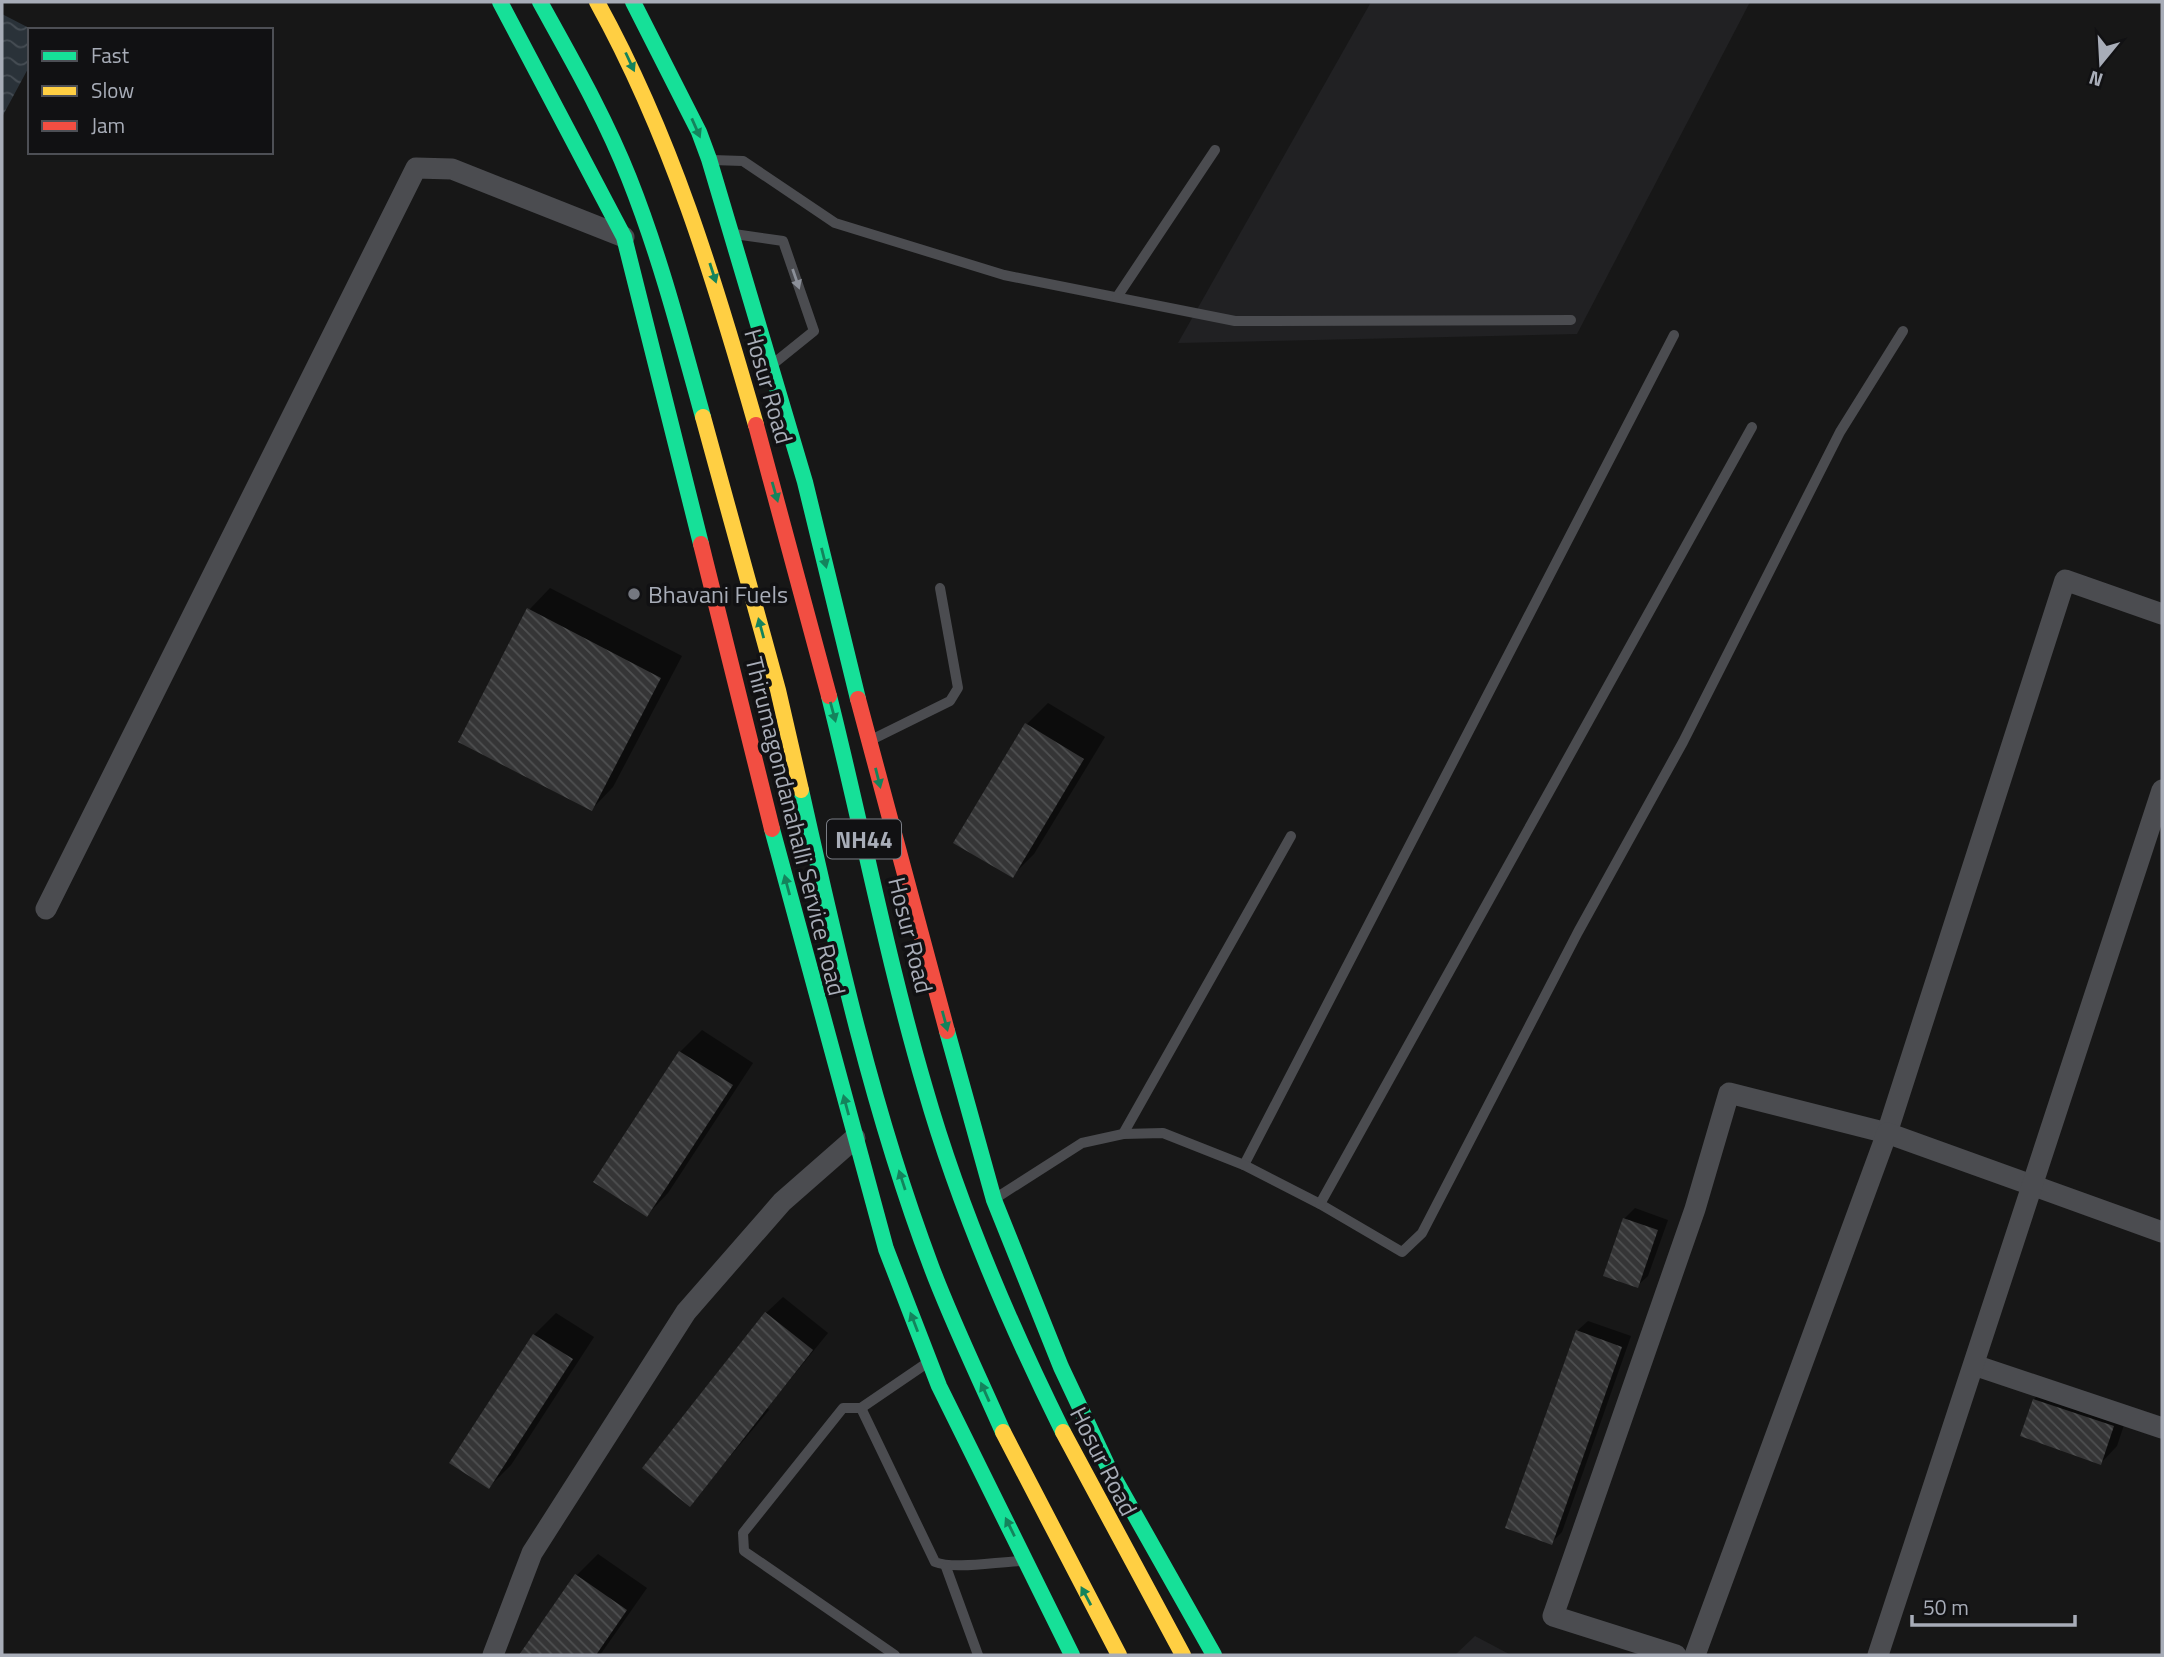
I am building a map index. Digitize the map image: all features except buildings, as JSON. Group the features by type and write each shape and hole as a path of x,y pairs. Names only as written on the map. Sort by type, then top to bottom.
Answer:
{"main road":[{"name":"Thirumagondanahalli Service Road","path":"500,2 624,237 787,888 886,1250 929,1361 1072,1655"},
{"name":"NH44","path":"540,2 596,102 649,229 778,690 847,995 901,1179 932,1268 1004,1433 1119,1655"},
{"name":"Hosur Road","path":"597,2 620,40 674,156 715,276 796,568 895,970 943,1145 999,1293 1058,1420 1104,1514 1183,1655"},
{"path":"633,2 688,109 709,159 805,482 869,741 993,1199 1060,1367 1109,1469 1213,1655"}],"street":[{"path":"46,909 416,168 452,169 624,237"},
{"path":"1695,1655 1887,1133 2065,580 2162,614"},
{"path":"1878,1655 2162,790"},
{"path":"1676,1655 1553,1616 1695,1209 1729,1093 1887,1133 2161,1228"},
{"path":"493,1655 531,1553 686,1312 782,1202 855,1138"},
{"path":"1974,1365 2162,1428"}],"lane":[{"path":"1117,297 1214,150"},
{"path":"709,159 743,162 835,223 1004,275 1235,321 1571,320"},
{"path":"731,234 783,241 814,331 771,366"},
{"path":"993,1199 1082,1143 1123,1134 1163,1133 1244,1165 1320,1204 1402,1252 1422,1233 1578,932 1683,743 1840,432 1903,331"},
{"path":"1244,1165 1674,335"},
{"path":"1320,1204 1752,427"},
{"path":"869,741 950,701 958,688 940,588"},
{"path":"1123,1134 1291,836"},
{"path":"895,1655 744,1551 743,1533 843,1408 861,1408 929,1361"},
{"path":"861,1408 935,1562 946,1567 993,1561 1027,1562"},
{"path":"946,1567 978,1655"}],"shaded area":[{"path":"1371,2 1750,2 1577,334 1178,343"},
{"path":"1475,1636 1511,1655 1455,1655"}],"water":[{"path":"2,14 29,28 28,69 2,117"}],"traffic: fast":[{"path":"500,2 624,237 701,544"},
{"path":"540,2 620,155 660,267 703,417"},
{"path":"633,2 699,132 709,159 805,482 858,699"},
{"path":"829,696 899,991 938,1132 986,1263 1063,1432"},
{"path":"801,790 858,1031 891,1149 939,1287 1003,1432"},
{"path":"772,829 886,1249 939,1386 1072,1655"},
{"path":"947,1031 994,1200 1061,1367 1109,1469 1214,1655"}],"traffic: slow":[{"path":"597,2 669,156 707,262 756,425"},
{"path":"703,417 778,690 801,790"},
{"path":"1003,1432 1119,1655"},
{"path":"1063,1432 1183,1655"}],"traffic: jam":[{"path":"756,425 829,696"},
{"path":"701,544 772,829"},
{"path":"858,699 947,1031"}],"place":[{"name":"Bhavani Fuels","path":"634,594"}]}
